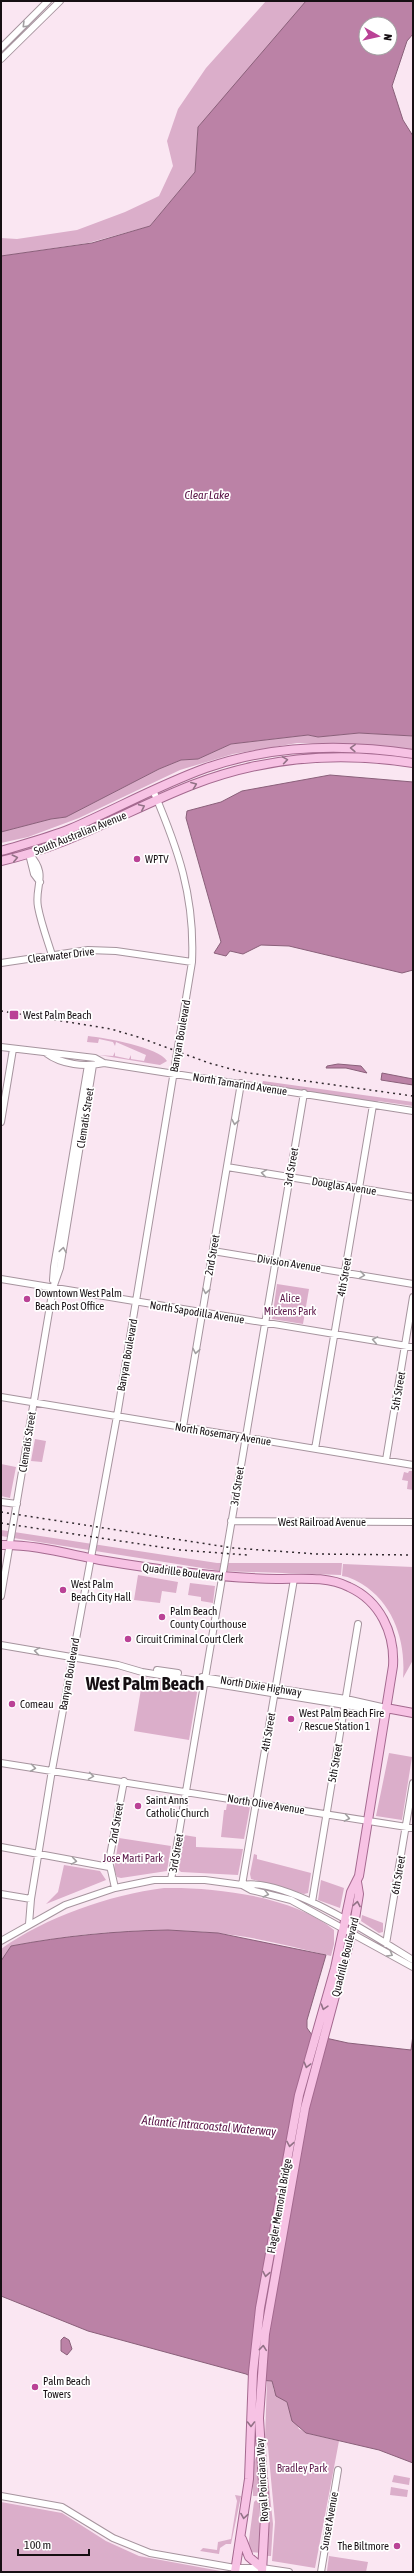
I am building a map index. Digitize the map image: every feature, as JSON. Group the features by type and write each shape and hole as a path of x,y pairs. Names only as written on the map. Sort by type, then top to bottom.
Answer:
{"main road":[{"name":"South Australian Avenue","path":"1,851 27,844 70,829 154,790 208,768 265,753 329,748 392,751 413,754"},
{"path":"392,751 392,760"},
{"name":"South Australian Avenue","path":"1,861 29,854 88,832 211,778 285,760 327,756 392,760 413,763"},
{"path":"27,844 29,854"},
{"name":"Quadrille Boulevard","path":"1,1541 10,1545"},
{"name":"Quadrille Boulevard","path":"1,1545 10,1545 222,1578 331,1581 356,1590 378,1610 391,1637 393,1666 357,1882 351,1892 349,1927 321,2029"},
{"name":"North Dixie Highway","path":"386,1708 413,1713"},
{"name":"Flagler Memorial Bridge","path":"256,2387 258,2323 292,2129 321,2029"},
{"path":"235,2570 247,2499 256,2387"},
{"name":"Royal Poinciana Way","path":"256,2387 264,2503 262,2570"},
{"path":"250,2460 260,2452"},
{"path":"247,2499 256,2498 264,2503"},
{"path":"241,2534 249,2557 262,2570"}],"street":[{"path":"1,48 48,1"},
{"path":"1,59 60,1"},
{"name":"Banyan Boulevard","path":"29,1924 31,1899 52,1770 117,1416 192,962 193,934 187,884 178,850 154,790"},
{"path":"29,854 36,862 41,883 37,905 52,955"},
{"name":"Clearwater Drive","path":"1,963 52,955 102,950 192,962"},
{"path":"1,1047 91,1058 104,1063"},
{"path":"1,1122 13,1049"},
{"name":"North Tamarind Avenue","path":"46,1053 56,1061 90,1065 104,1063 241,1083 413,1111"},
{"path":"73,1063 91,1058"},
{"name":"Clematis Street","path":"1,1596 53,1288 54,1267 90,1065"},
{"name":"2nd Street","path":"183,1427 241,1083"},
{"name":"3rd Street","path":"171,1880 304,1093"},
{"name":"4th Street","path":"315,1449 373,1104"},
{"name":"Douglas Avenue","path":"227,1167 413,1197"},
{"name":"Division Avenue","path":"213,1251 413,1284"},
{"name":"North Sapodilla Avenue","path":"1,1279 413,1347"},
{"name":"5th Street","path":"386,1460 413,1297"},
{"name":"North Rosemary Avenue","path":"1,1397 413,1465"},
{"path":"1,1502 16,1504"},
{"name":"West Railroad Avenue","path":"231,1521 413,1522"},
{"name":"4th Street","path":"242,1885 294,1579"},
{"name":"5th Street","path":"312,1902 358,1624"},
{"name":"North Dixie Highway","path":"1,1645 73,1657 136,1670 205,1679 346,1702 378,1710 386,1708"},
{"name":"North Olive Avenue","path":"1,1763 124,1781 413,1828"},
{"name":"2nd Street","path":"115,1888 109,1867 124,1781"},
{"name":"6th Street","path":"386,1944 413,1783"},
{"path":"1,1847 109,1867"},
{"path":"1,1941 65,1905 115,1888 171,1880 205,1880 242,1885 251,1883 292,1893 312,1902 413,1967"},
{"path":"242,1885 251,1890 290,1900 386,1944 413,1960"},
{"path":"1,1894 31,1899"},
{"name":"Sunset Avenue","path":"321,2572 338,2470"},
{"path":"1,2496 62,2507 113,2538 143,2551 235,2570 289,2572"}],"green space":[{"path":"266,1 311,1 198,127 195,172 150,226 88,243 1,256 1,238 17,239 77,230 125,212 159,196 173,166 167,141 178,109 206,68"},
{"path":"359,733 413,736 413,750 352,744 297,743 233,754 180,770 79,818 28,837 1,843 1,832 51,819 66,817 159,769 181,760 198,759 231,744 308,735 318,737"},
{"path":"88,1036 143,1047 154,1051 167,1061 160,1065 99,1055 113,1056 115,1052 115,1056 129,1059 131,1055 131,1059 144,1061 146,1055 116,1042 115,1046 113,1042 99,1039 98,1043 87,1042"},
{"path":"263,1081 413,1102 413,1106 378,1101 377,1103 262,1084"},
{"name":"Alice Mickens Park","path":"277,1284 309,1289 303,1324 272,1319"},
{"path":"35,1439 46,1441 42,1462 31,1461"},
{"path":"1,1464 16,1467 10,1498 1,1496"},
{"path":"409,1471 413,1471 413,1490 407,1489 408,1481 402,1480 404,1472 408,1473"},
{"path":"1,1530 217,1563 342,1563 341,1575 221,1571 1,1536"},
{"path":"343,1564 413,1567 413,1660 403,1678 400,1638 390,1613 373,1592 357,1581 342,1576"},
{"path":"138,1575 178,1582 176,1593 162,1591 160,1603 134,1600"},
{"path":"190,1583 215,1586 213,1603 201,1601 201,1597 188,1595"},
{"path":"143,1677 198,1687 189,1740 134,1731"},
{"path":"389,1753 412,1757 402,1820 376,1816"},
{"path":"227,1804 250,1807 244,1839 221,1837 224,1810 226,1810"},
{"path":"184,1835 196,1837 196,1847 243,1849 238,1875 181,1872 178,1869"},
{"name":"Jose Marti Park","path":"119,1838 171,1846 167,1871 121,1878 117,1877 114,1869"},
{"path":"254,1854 257,1855 257,1859 311,1873 308,1893 304,1894 251,1879 250,1874"},
{"path":"64,1865 100,1871 106,1880 46,1904 58,1892"},
{"path":"321,1880 344,1888 340,1908 318,1900"},
{"path":"164,1888 206,1889 229,1892 253,1896 298,1909 317,1918 334,1930 334,1944 331,1956 246,1937 217,1933 165,1930 88,1934 37,1941 11,1946 1,1961 1,1949 19,1937 58,1917 100,1902 143,1891"},
{"path":"362,1915 383,1923 383,1932 379,1933 361,1921"},
{"name":"Bradley Park","path":"267,2381 272,2381 274,2391 287,2402 299,2429 310,2434 339,2441 315,2568 272,2561 275,2522 268,2447 265,2438"},
{"path":"257,2455 261,2496 253,2496 252,2467"},
{"path":"264,2457 266,2457 273,2524 271,2556 267,2556 270,2514"},
{"path":"394,2475 410,2478 409,2485 392,2482"},
{"path":"391,2487 408,2490 407,2497 390,2495"},
{"path":"235,2495 241,2496 231,2544 226,2544 220,2548 219,2554 200,2551 203,2548 217,2550 218,2542 231,2539 237,2501"},
{"path":"256,2500 259,2503 261,2553 250,2552 248,2547 254,2502"},
{"path":"1,2502 62,2513 106,2541 139,2556 226,2572 1,2572"},
{"path":"329,2556 368,2562 366,2572 327,2571"}],"water":[{"name":"Clear Lake","path":"306,1 413,1 413,34 407,41 392,86 403,120 413,136 413,736 359,733 318,737 308,735 231,744 198,759 181,760 159,769 66,817 51,819 1,832 1,256 92,243 150,226 195,172 198,127"},
{"path":"330,775 413,782 413,970 402,973 289,946 261,945 243,954 230,951 226,956 214,953 221,942 186,818 187,811 221,802 242,791"},
{"path":"338,1064 361,1066 367,1073 346,1068 326,1068 327,1066"},
{"path":"382,1073 413,1079 413,1085 381,1080"},
{"name":"Atlantic Intracoastal Waterway","path":"168,1930 218,1933 326,1955 307,2020 307,2028 312,2035 348,2043 411,2050 413,2035 413,2463 379,2450 306,2433 292,2421 287,2402 276,2396 272,2381 258,2380 246,2374 88,2331 1,2296 1,1961 11,1946 50,1939 89,1935"},
{"path":"64,2337 69,2340 72,2349 67,2355 61,2351 61,2340"}],"railway":[{"path":"1,1011 111,1029 138,1037 209,1063 242,1072 413,1096"},
{"path":"1,1512 233,1548 317,1554 413,1555"},
{"path":"1,1523 180,1550 247,1555"}],"place":[{"name":"WPTV","path":"137,859"},
{"name":"West Palm Beach","path":"14,1015"},
{"name":"Downtown West Palm Beach Post Office","path":"27,1299"},
{"name":"West Palm Beach City Hall","path":"63,1590"},
{"name":"Palm Beach County Courthouse","path":"162,1617"},
{"name":"Circuit Criminal Court Clerk","path":"128,1639"},
{"name":"Comeau","path":"12,1704"},
{"name":"West Palm Beach Fire / Rescue Station 1","path":"291,1719"},
{"name":"Saint Anns Catholic Church","path":"138,1806"},
{"name":"Palm Beach Towers","path":"35,2387"},
{"name":"The Biltmore","path":"397,2546"}],"district":[{"name":"West Palm Beach","path":"145,1683"}]}
